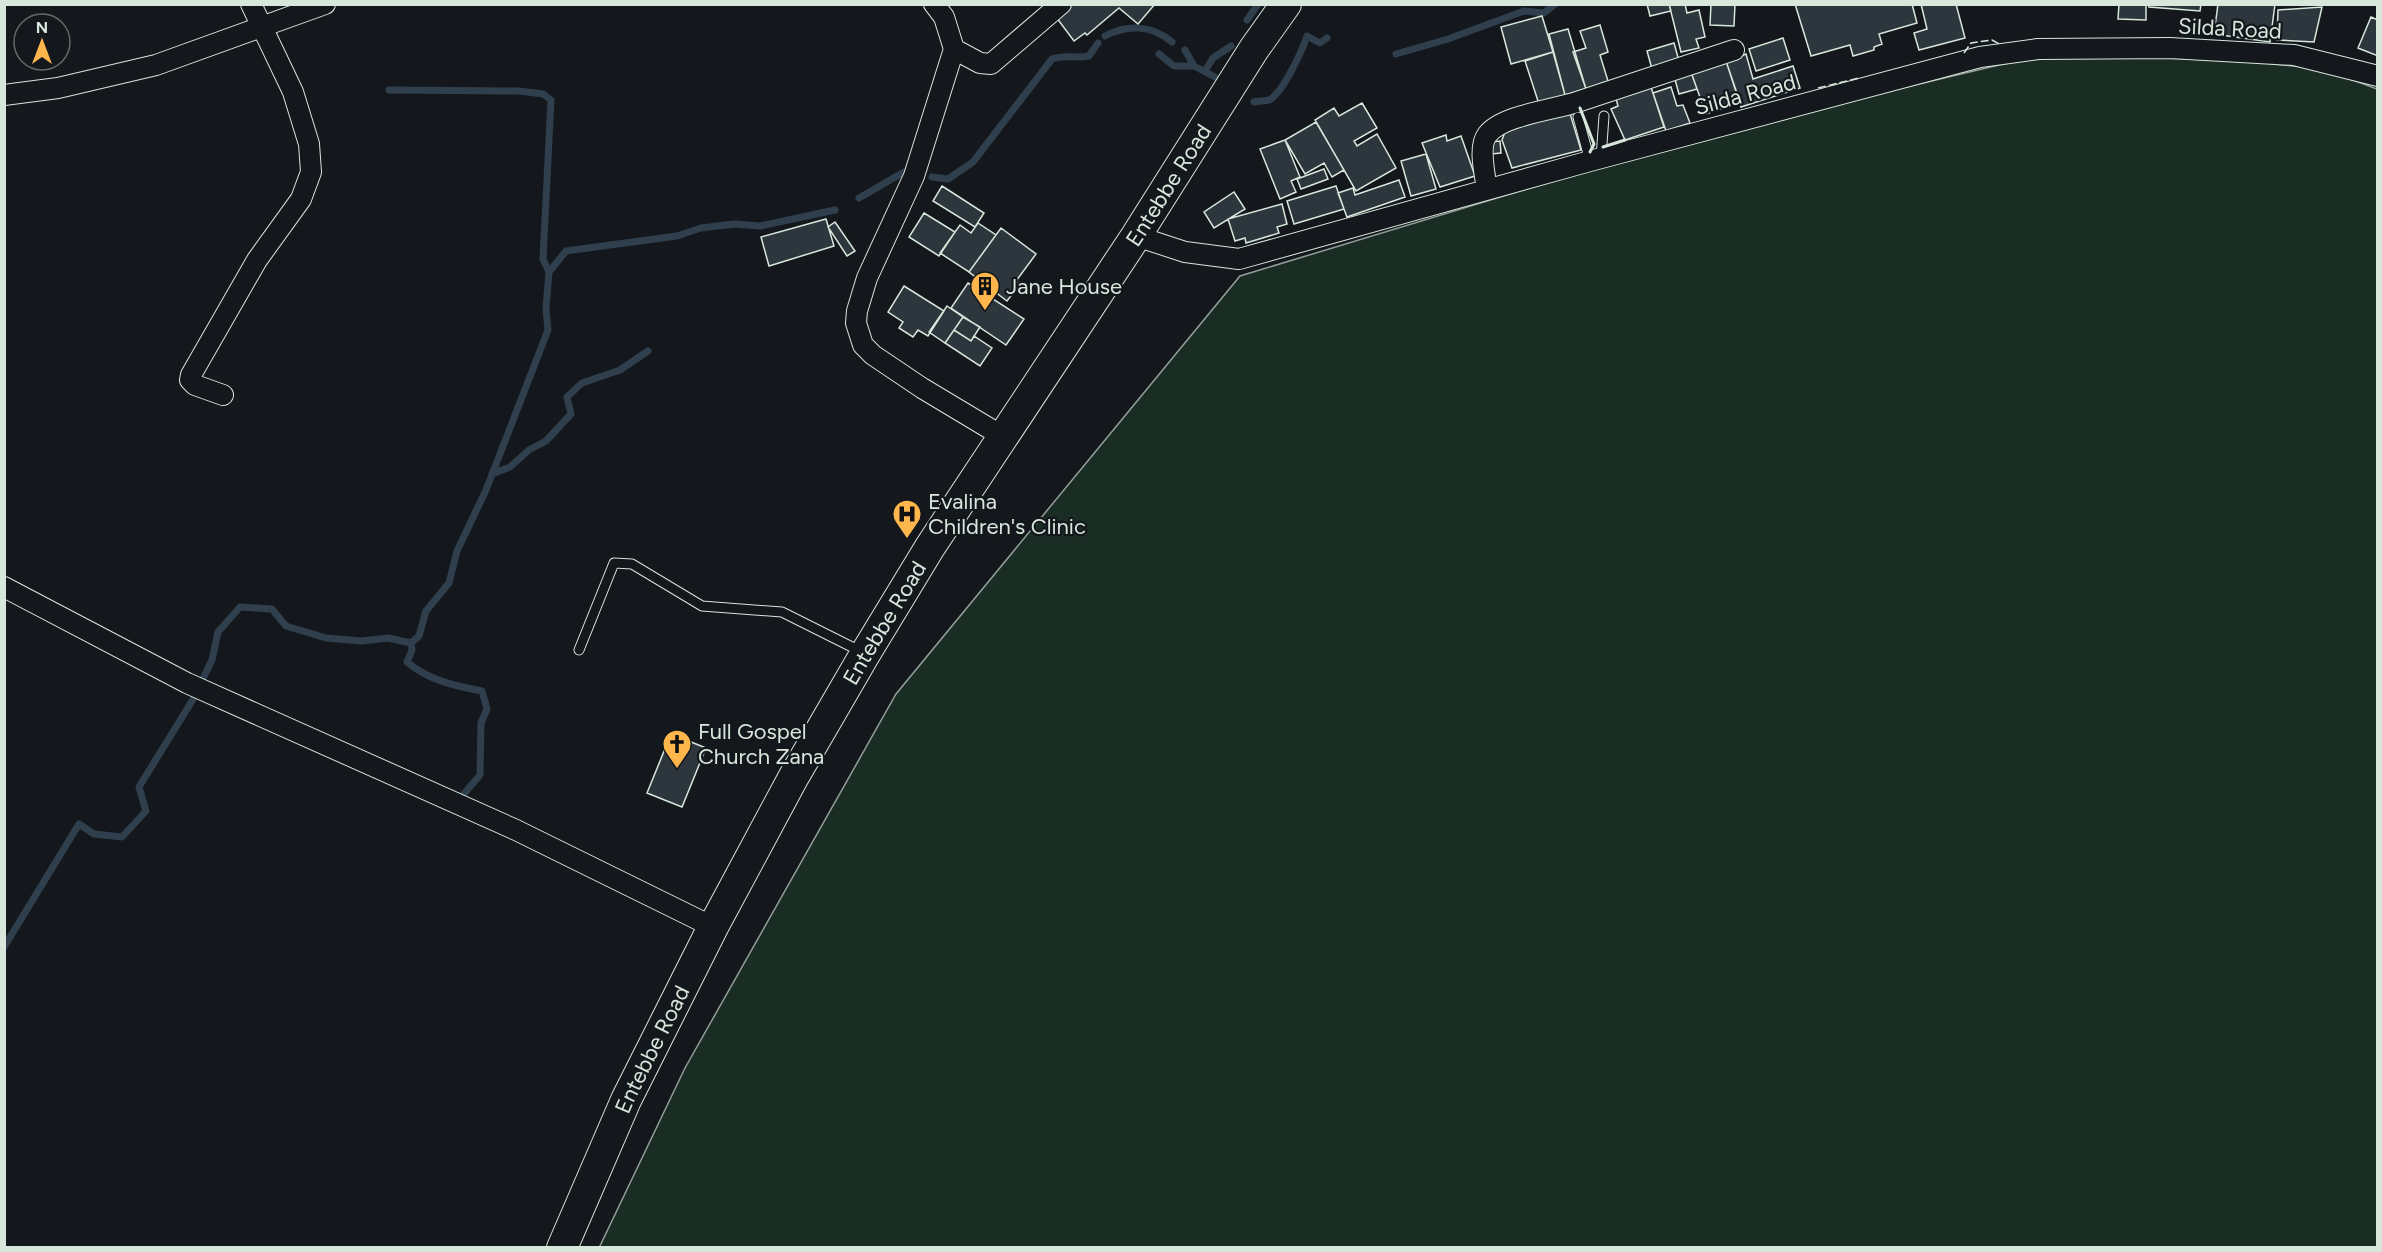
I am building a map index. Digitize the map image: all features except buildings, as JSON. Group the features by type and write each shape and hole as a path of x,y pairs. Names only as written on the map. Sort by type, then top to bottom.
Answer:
{"main road":[{"name":"Entebbe Road","path":"562,1248 626,1100 713,927 793,778 865,654 930,547 1136,236 1254,49 1286,4"}],"street":[{"path":"223,396 195,385 190,380 191,375 257,260 301,199 311,172 309,144 293,93 251,4"},
{"path":"4,95 58,87 156,65 325,4"},
{"path":"934,4 944,16 954,49 914,176 867,278 857,311 856,324 863,345 873,354 922,388 1002,436"},
{"path":"954,49 980,63 990,64 1060,4"},
{"name":"Silda Road","path":"1136,236 1185,252 1239,259 1944,65 1980,57 2038,49 2170,48 2294,55 2378,76"},
{"path":"1487,189 1483,152 1485,137 1494,129 1517,118 1575,103 1734,50"},
{"path":"4,586 194,686 516,830 713,927"}],"lane":[{"path":"1596,159 1604,116"},
{"path":"1578,117 1596,159"},
{"path":"579,650 614,563 632,564 702,606 782,612 865,654"}],"green space":[{"path":"2055,54 2242,61 2323,69 2377,89 2377,1247 599,1248 685,1068 896,694 1240,276 1629,158 1822,107"}],"waterway":[{"path":"1247,20 1258,4"},
{"path":"1396,54 1448,39 1524,11 1544,13 1555,4"},
{"path":"1105,36 1122,29 1140,28 1156,32 1172,42"},
{"path":"1254,102 1269,100 1280,89 1307,36 1320,43 1327,38"},
{"path":"932,177 948,179 973,162 1052,59 1089,56 1098,43"},
{"path":"1205,71 1213,58 1231,46"},
{"path":"1185,50 1194,66"},
{"path":"1159,54 1174,66 1194,66 1215,77"},
{"path":"4,947 79,824 94,834 122,837 146,811 139,787 192,701 212,660 218,632 240,607 272,609 286,626 326,638 362,641 388,638 411,643 419,636 426,611 449,583 457,551 486,490 548,330 546,308 549,272 543,259 551,100 543,94 519,91 389,90"},
{"path":"859,198 904,172"},
{"path":"549,272 566,251 677,236 701,228 734,224 760,226 835,210"},
{"path":"492,474 510,467 529,450 546,441 571,414 567,397 582,383 620,370 648,351"},
{"path":"411,643 412,650 407,662 415,668 442,681 482,691 487,709 481,723 480,775 463,795"}],"fence":[{"path":"1964,53 1971,43 1992,40 2001,45"},
{"path":"1818,88 1859,78"}],"wall":[{"path":"1580,108 1594,144 1590,152"},
{"path":"1603,147 1625,140"}],"place":[{"name":"Jane House","path":"985,312"},
{"name":"Evalina Children's Clinic","path":"907,540"},
{"name":"Full Gospel Church Zana","path":"677,770"}]}
